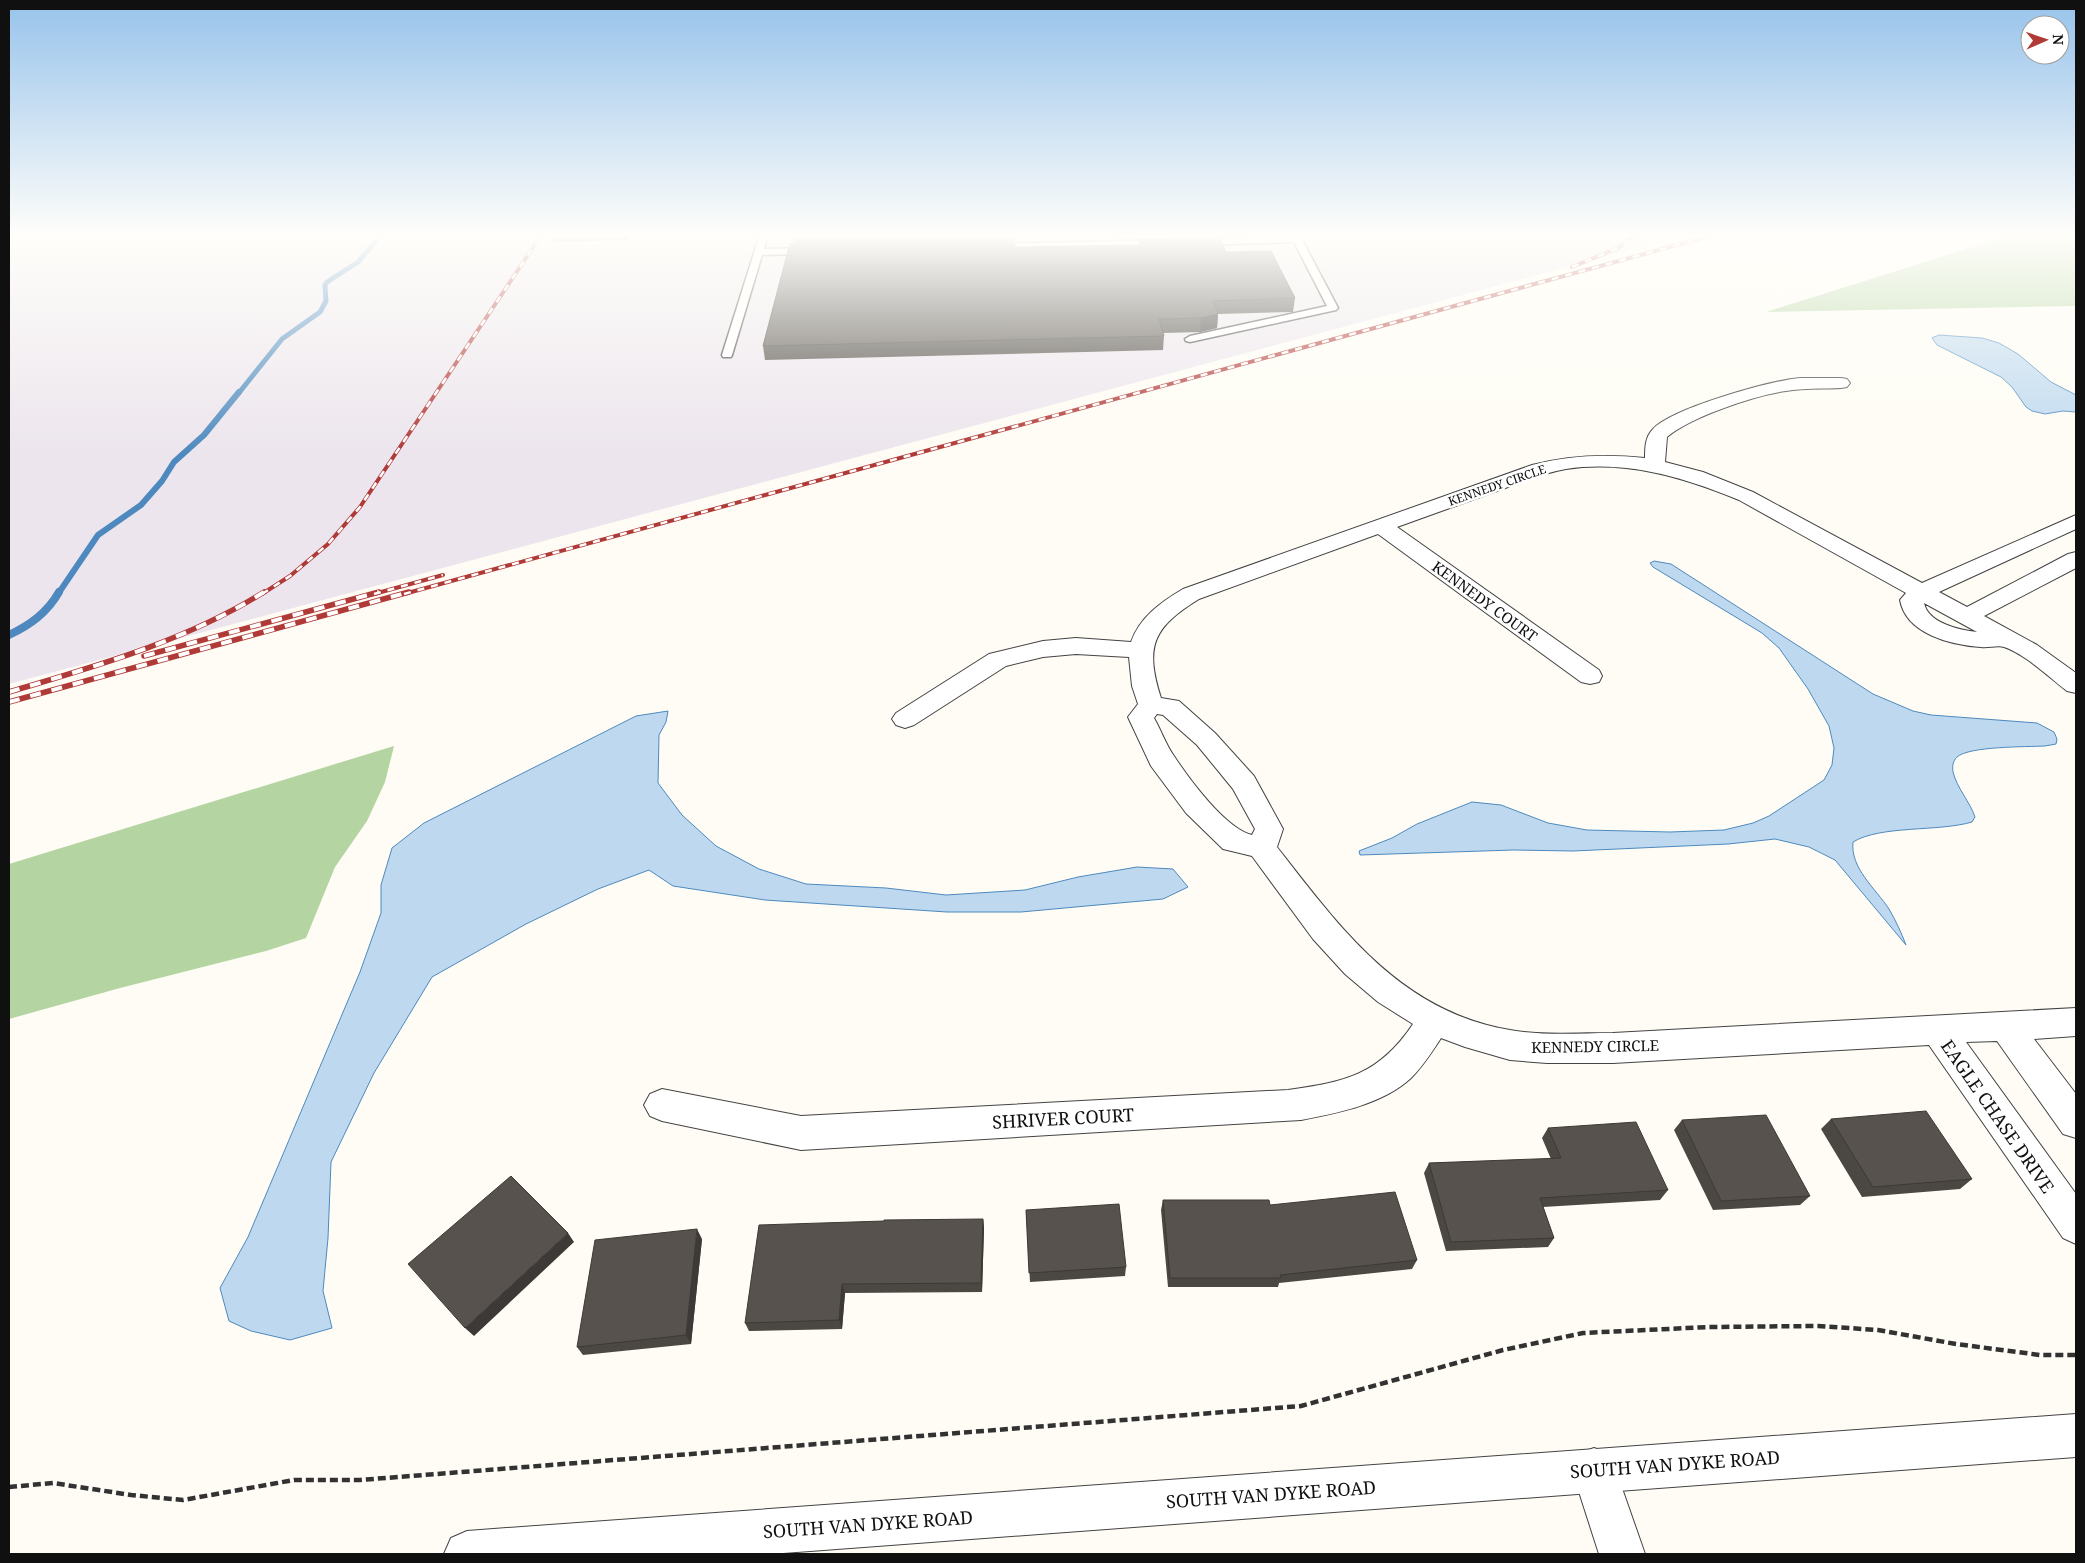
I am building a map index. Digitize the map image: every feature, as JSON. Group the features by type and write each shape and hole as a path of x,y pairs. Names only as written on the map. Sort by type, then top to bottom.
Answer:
{"street":[{"path":"1655,464 1655,447 1659,434 1674,423 1691,415 1778,386 1842,383"},
{"name":"KENNEDY CIRCLE","path":"1151,705 1140,669 1140,650 1149,628 1159,616 1173,604 1191,594 1560,464 1605,460 1655,464 1708,480 1746,496 2028,650 2076,685"},
{"path":"2005,637 1993,641 1962,638 1944,632 1922,619 1914,611 1912,600 1923,592 2040,536 2076,521"},
{"name":"KENNEDY COURT","path":"1380,526 1590,676"},
{"path":"2040,536 2076,552"},
{"path":"1967,616 2076,559"},
{"path":"905,720 998,660 1043,649 1076,646 1140,650"},
{"path":"1151,705 1170,707 1206,739 1244,783 1269,829 1262,848 1233,841 1196,806 1160,759 1141,717 1151,705"},
{"name":"KENNEDY CIRCLE","path":"1262,848 1324,930 1356,965 1389,992 1434,1020 1464,1033 1510,1045 1547,1048 1613,1048 2076,1022"},
{"name":"SHRIVER COURT","path":"662,1105 801,1133 1288,1106 1326,1101 1391,1074 1413,1051 1434,1020"},
{"path":"2005,1026 2076,1122"},
{"name":"EAGLE CHASE DRIVE","path":"1938,1030 2076,1226"},
{"name":"SOUTH VAN DYKE ROAD","path":"467,1554 2076,1435"},
{"path":"1594,1470 1622,1554"}],"lane":[{"path":"727,355 742,307"},
{"path":"1190,339 1332,307"}],"path":[{"path":"9,1487 53,1482 131,1495 183,1500 294,1480 360,1480 1301,1406 1503,1350 1583,1333 1709,1327 1818,1326 1878,1330 1956,1344 2040,1355 2076,1355"}],"shaded area":[{"path":"9,307 1418,307 9,684"}],"green space":[{"path":"1782,307 2027,307 1766,312"},
{"path":"394,746 385,782 367,821 335,867 306,938 266,951 120,988 9,1019 9,864"}],"water":[{"path":"1939,335 1982,338 1999,343 2018,354 2051,382 2076,395 2076,412 2063,411 2045,414 2032,411 2026,407 2012,387 2001,377 1937,345 1932,338"},
{"path":"1654,561 1671,564 1873,694 1913,711 1931,715 2037,723 2054,732 2057,739 2056,744 1985,749 1963,753 1957,757 1953,764 1953,772 1957,784 1975,817 1972,822 1943,827 1879,833 1853,842 1853,852 1860,869 1889,909 1906,945 1835,860 1809,847 1775,839 1728,844 1573,851 1513,850 1360,855 1359,851 1392,838 1417,824 1472,802 1501,805 1548,823 1587,830 1670,832 1724,830 1753,823 1769,816 1824,780 1832,765 1834,748 1829,726 1808,689 1779,648 1762,633 1653,567 1650,563"},
{"path":"668,711 666,722 659,735 658,783 682,815 716,846 759,869 806,884 886,888 946,895 1025,890 1078,877 1137,867 1173,869 1188,887 1163,899 1021,912 947,912 765,900 673,886 649,870 598,889 526,924 432,977 374,1073 331,1162 328,1238 323,1291 332,1328 290,1340 251,1331 229,1321 220,1288 248,1237 360,972 381,913 381,885 392,848 424,823 636,716"}],"building":[{"path":"773,307 1215,307 1218,314 1201,318 1159,319 1164,336 763,346"},
{"path":"1926,1111 1972,1179 1873,1187 1831,1119"},
{"path":"1766,1115 1810,1196 1721,1201 1682,1120"},
{"path":"1636,1122 1668,1190 1540,1198 1554,1238 1451,1242 1429,1163 1561,1158 1548,1128"},
{"path":"511,1176 568,1233 465,1328 408,1264"},
{"path":"1395,1192 1417,1260 1280,1275 1281,1278 1170,1278 1163,1200 1269,1200 1270,1205"},
{"path":"1119,1204 1126,1267 1029,1273 1026,1210"},
{"path":"983,1219 981,1283 842,1284 839,1320 745,1323 759,1225 884,1220"},
{"path":"697,1229 686,1335 577,1347 595,1240"}],"waterway":[{"path":"238,394 282,339 320,312 323,307"},
{"path":"58,594 98,535 141,505 162,481 174,462 204,435 239,392"},
{"path":"9,635 37,618 59,592"}],"railway":[{"path":"262,594 290,576 328,544 360,507 493,307"},
{"path":"404,594 1451,307"},
{"path":"374,594 443,575"},
{"path":"9,692 140,651 203,625 264,592"},
{"path":"144,656 379,592"},
{"path":"9,702 409,592"}]}
